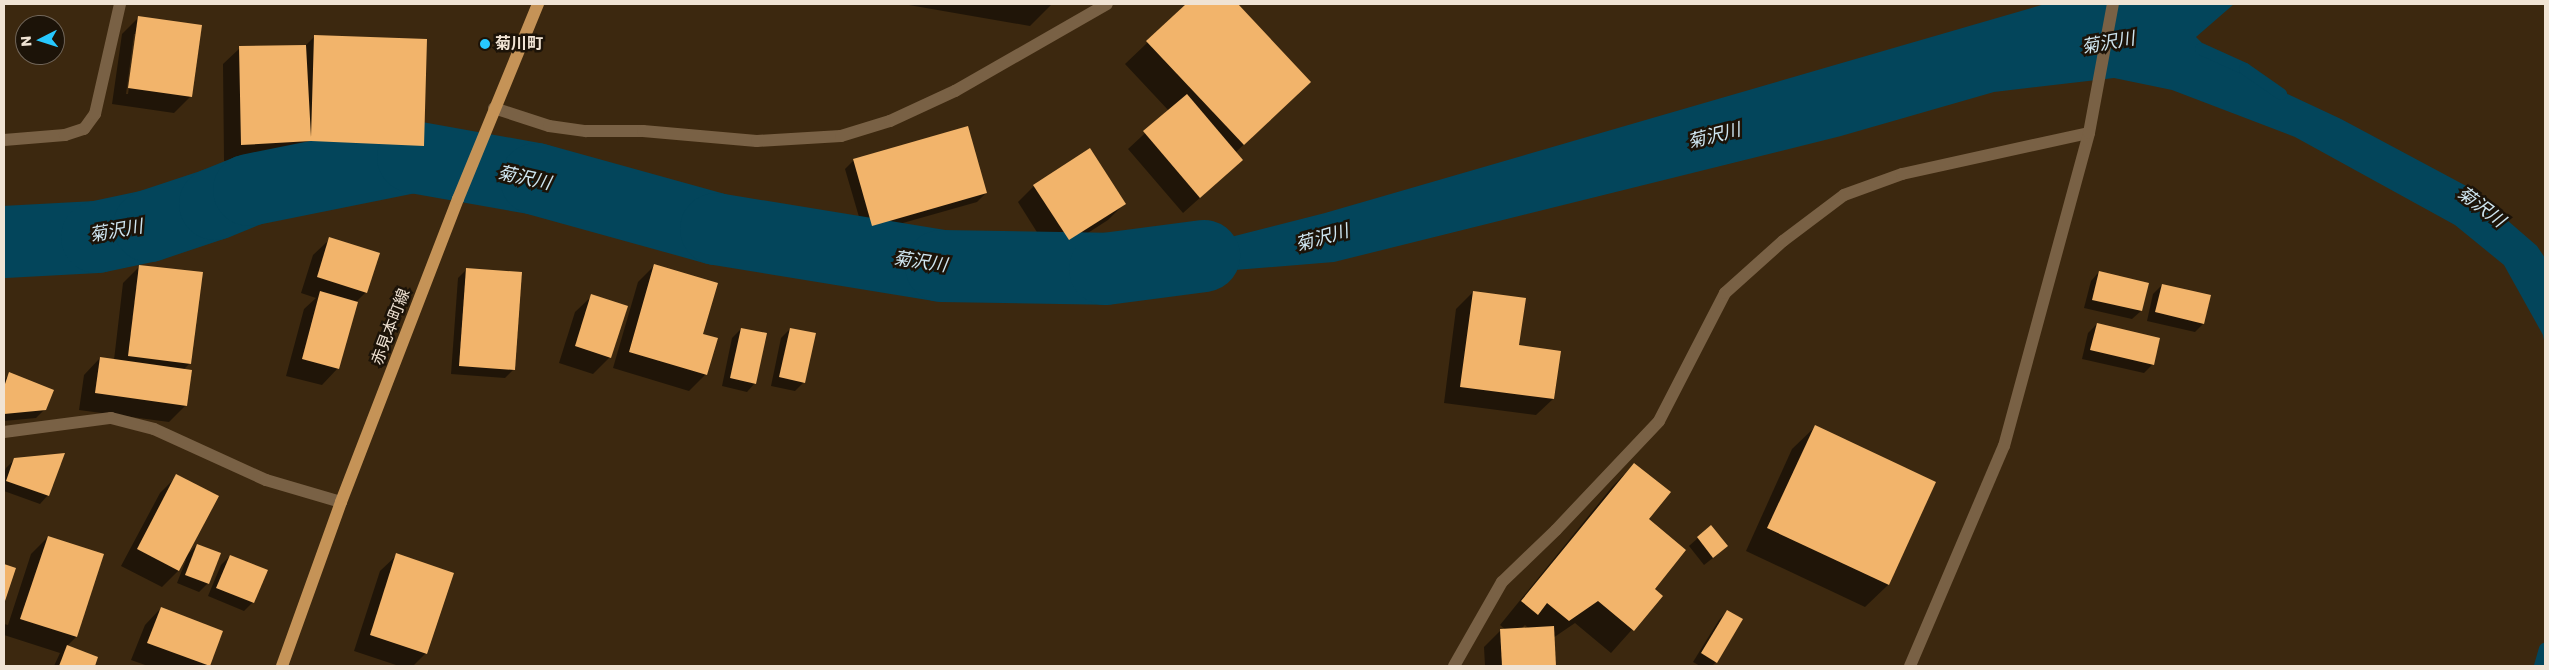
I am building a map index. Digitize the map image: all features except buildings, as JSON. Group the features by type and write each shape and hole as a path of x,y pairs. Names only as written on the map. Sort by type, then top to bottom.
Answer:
{"main road":[{"name":"赤見本町線","path":"282,666 341,502 482,135 538,4"}],"street":[{"path":"4,140 65,135 84,129 95,114 120,4"},
{"path":"494,108 550,126 586,131 643,131 757,141 840,136 890,121 955,91 1106,4"},
{"path":"1910,666 2004,446 2089,133 2114,4"},
{"path":"1454,666 1502,582 1556,530 1659,421 1725,293 1783,241 1844,195 1902,174 2089,133"},
{"path":"4,432 111,418 154,429 266,480 341,502"}],"water":[{"path":"2045,4 2234,4 2196,37 2223,64 2341,119 2470,188 2537,246 2545,258 2545,345 2543,335 2504,265 2455,225 2295,137 2172,90 2114,78 1994,92 1841,136 1334,262 1198,273 1105,269 1325,213"}],"waterway":[{"name":"菊沢川","path":"2201,49 2245,69 2281,94"},
{"name":"菊沢川","path":"4,242 97,237 149,226 215,204 249,190 413,157 536,179 716,229 941,266 1105,269 1204,256"},
{"name":"菊沢川","path":"2540,666 2545,649"}],"place":[{"name":"菊川町","path":"485,44"}]}
